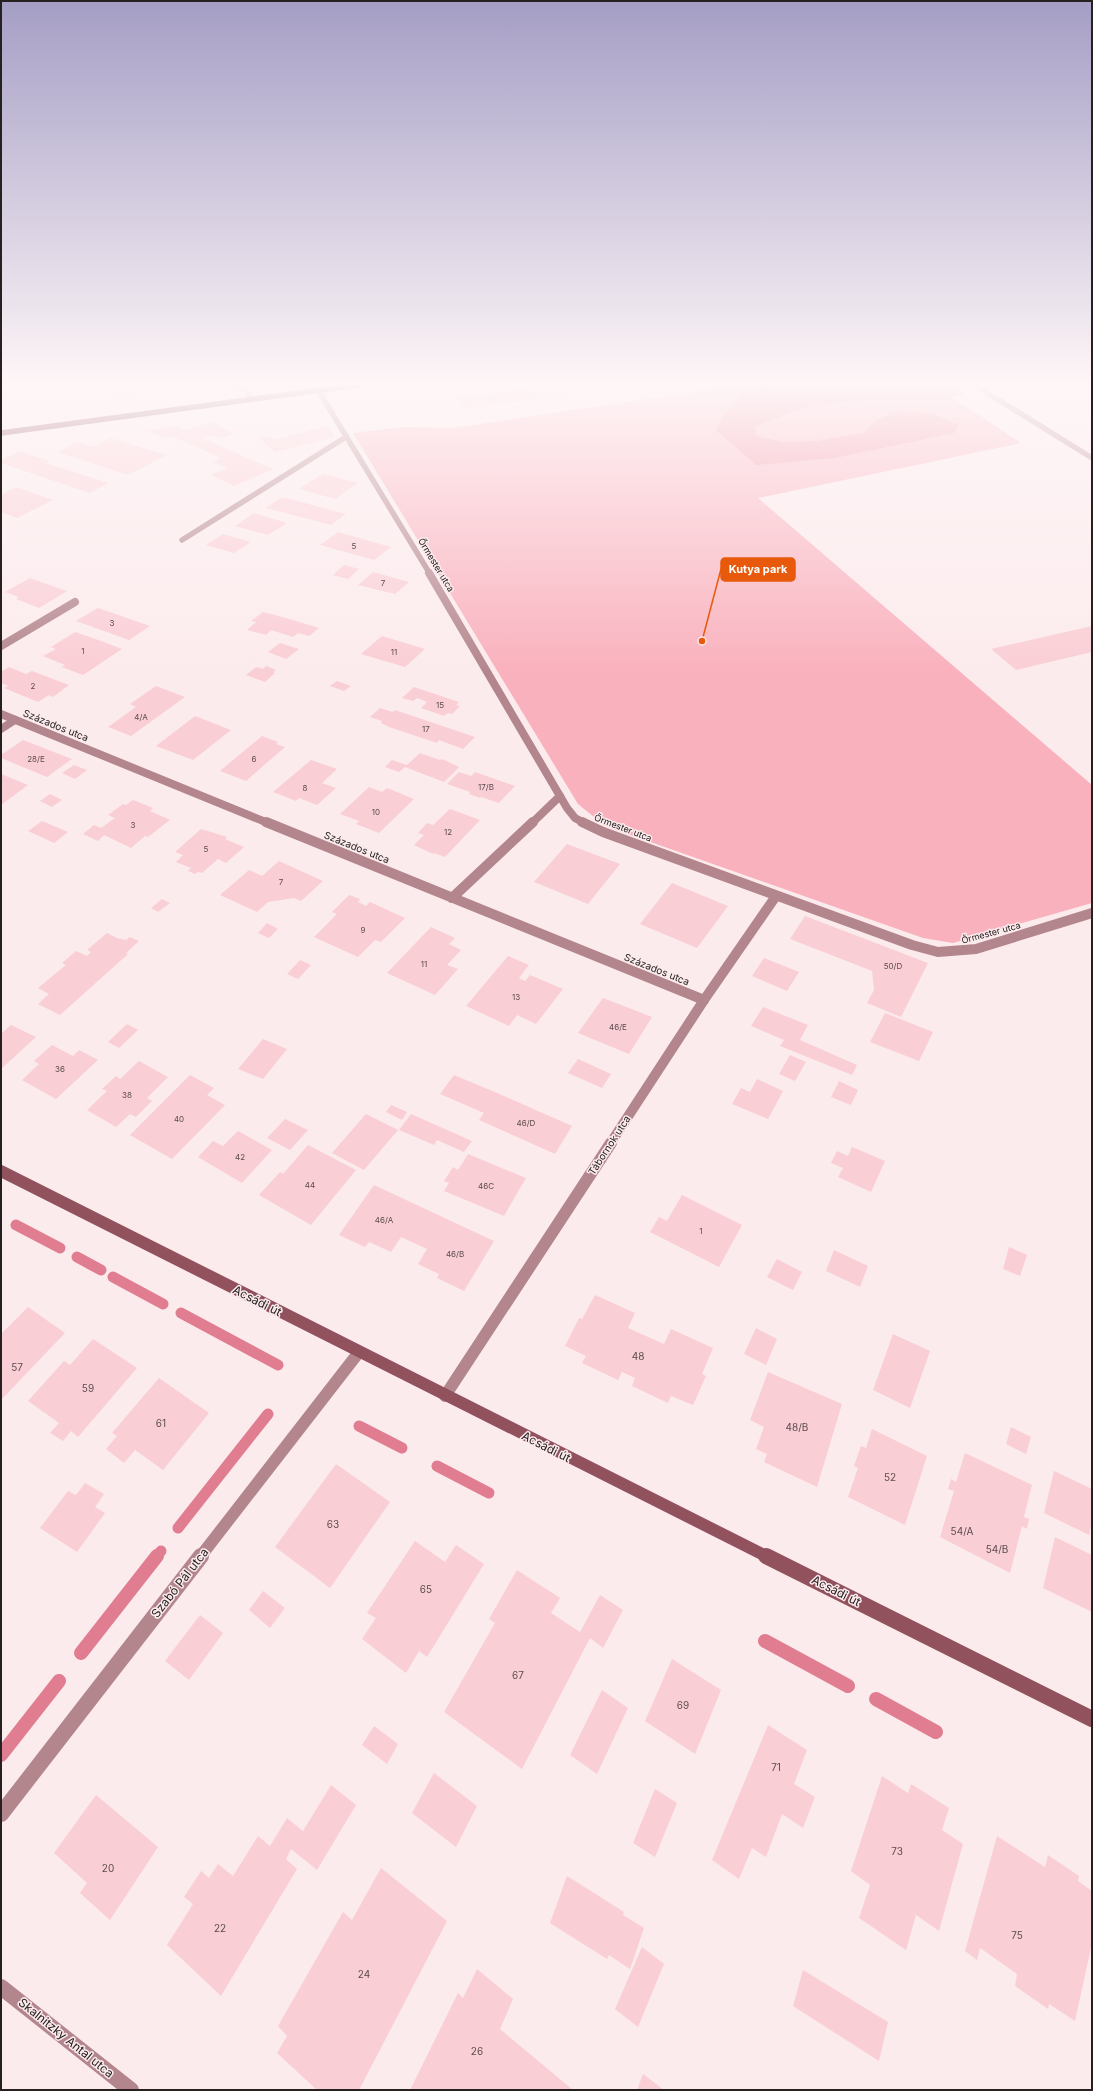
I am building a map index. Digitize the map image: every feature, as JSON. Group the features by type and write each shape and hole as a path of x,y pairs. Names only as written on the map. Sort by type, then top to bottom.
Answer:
{"main road":[{"name":"Acsádi út","path":"1,1171 445,1396 1092,1719"}],"street":[{"path":"182,540 280,479"},
{"name":"Őrmester utca","path":"373,479 560,796 576,818 589,826 776,896 912,945 938,952 976,950 1092,913"},
{"path":"1,646 75,602"},
{"name":"Százados utca","path":"1,714 704,1000"},
{"path":"1,729 15,720"},
{"path":"452,898 560,796"},
{"name":"Tábornok utca","path":"445,1396 704,1000 776,896"},
{"name":"Szabó Pál utca","path":"1,1814 359,1352"},
{"name":"Skalnitzky Antal utca","path":"1,1987 131,2090"}],"shaded area":[{"path":"381,479 851,479 758,498 1092,785 1092,903 953,943 923,938 605,826 578,804"}],"building":[{"path":"47,479 94,479 108,483 90,493"},
{"path":"218,479 251,479 234,486"},
{"path":"316,479 341,479 358,483 335,499 299,489"},
{"path":"16,487 53,500 17,518 1,512 1,495"},
{"path":"282,497 346,514 331,525 266,508"},
{"path":"254,513 287,523 268,535 235,526"},
{"path":"338,532 391,547 374,560 320,545"},
{"path":"223,534 251,542 234,553 206,545"},
{"path":"344,565 359,569 348,579 333,575"},
{"path":"373,572 409,582 395,594 358,585"},
{"path":"30,578 67,591 39,608 16,599 19,597 5,592"},
{"path":"98,608 150,626 129,640 76,621"},
{"path":"263,612 319,628 309,636 298,633 293,637 271,630 266,635 247,630 256,622 251,621"},
{"path":"1092,626 1092,652 1016,670 991,649"},
{"path":"75,632 122,649 83,675 62,667 65,665 43,656 56,649 51,647"},
{"path":"382,636 425,649 405,667 361,654"},
{"path":"280,643 299,649 286,659 268,652"},
{"path":"266,666 276,670 273,672 275,673 265,682 246,675 256,667 263,669"},
{"path":"9,667 26,674 32,671 69,685 53,697 49,695 38,702 4,688 8,686 1,683 1,672"},
{"path":"337,681 351,686 344,691 330,686"},
{"path":"156,686 185,697 131,736 108,727 136,707 130,704"},
{"path":"414,687 459,702 456,705 460,706 452,714 448,713 444,716 421,708 427,702 417,698 413,701 402,698"},
{"path":"380,708 393,712 395,710 475,737 463,749 439,740 437,743 389,727 381,723 382,721 370,717"},
{"path":"195,716 231,730 193,760 156,746"},
{"path":"262,736 278,742 276,744 285,747 246,781 220,771"},
{"path":"23,740 72,759 47,777 1,758 1,755"},
{"path":"420,753 440,760 442,759 459,767 444,782 405,767 399,772 385,767 392,760 407,765"},
{"path":"311,760 337,769 322,783 336,788 317,805 299,798 296,801 273,792"},
{"path":"74,765 87,770 75,779 62,773"},
{"path":"459,772 471,776 475,772 515,786 499,803 469,794 470,792 447,784"},
{"path":"1,774 28,785 1,805"},
{"path":"369,787 382,792 387,788 414,799 379,833 356,824 359,821 340,814"},
{"path":"50,794 62,800 52,807 40,801"},
{"path":"133,800 153,808 150,811 170,820 148,837 145,836 131,848 104,835 98,841 83,834 94,825 101,828 115,818 108,815 123,804 126,805"},
{"path":"450,809 480,820 445,857 434,853 433,854 414,845 424,835 418,833 427,823 433,825"},
{"path":"42,821 68,832 54,843 28,831"},
{"path":"201,829 227,837 225,839 244,847 226,863 218,859 202,873 198,872 195,874 188,871 191,868 176,862 183,855 175,852"},
{"path":"567,844 620,864 588,904 534,882"},
{"path":"279,861 323,881 301,901 294,898 268,902 257,912 220,895 249,870 262,876"},
{"path":"672,883 728,906 697,948 640,924"},
{"path":"349,895 360,899 358,902 366,906 370,902 405,918 381,942 375,940 358,957 314,937 337,914 332,912"},
{"path":"162,899 170,903 158,912 151,908"},
{"path":"805,916 928,963 901,1017 867,1003 874,990 872,971 790,939"},
{"path":"267,923 278,929 269,938 258,933"},
{"path":"431,927 455,938 449,944 461,950 447,965 458,969 435,995 387,973"},
{"path":"107,933 117,938 126,940 130,937 139,941 126,953 128,954 60,1015 38,1004 49,994 38,988 66,965 62,963 76,951 87,956 91,952 87,950"},
{"path":"508,956 529,965 519,978 525,981 530,975 563,989 536,1024 517,1015 509,1026 466,1006"},
{"path":"764,958 799,972 787,991 752,976"},
{"path":"300,960 311,965 298,979 287,974"},
{"path":"603,998 652,1017 629,1054 578,1033"},
{"path":"763,1007 808,1025 800,1040 857,1065 852,1075 780,1046 784,1040 751,1026"},
{"path":"885,1013 933,1032 919,1061 870,1042"},
{"path":"127,1024 138,1030 119,1048 108,1042"},
{"path":"11,1025 36,1037 1,1069 1,1034"},
{"path":"263,1039 287,1049 263,1079 238,1069"},
{"path":"52,1045 73,1056 79,1050 98,1060 56,1099 22,1080 39,1064 34,1061"},
{"path":"790,1055 806,1062 795,1081 779,1074"},
{"path":"578,1059 611,1074 602,1088 568,1073"},
{"path":"139,1061 168,1077 147,1098 152,1101 136,1117 130,1114 116,1127 87,1110 107,1091 102,1089 116,1076 120,1079"},
{"path":"190,1075 214,1088 207,1095 225,1105 172,1159 130,1135"},
{"path":"454,1075 572,1126 555,1154 479,1120 484,1113 440,1094"},
{"path":"757,1079 783,1091 768,1119 732,1104 741,1088 750,1092"},
{"path":"839,1081 858,1090 851,1105 831,1097"},
{"path":"391,1105 407,1112 402,1120 386,1112"},
{"path":"366,1114 398,1130 364,1170 332,1153"},
{"path":"411,1114 472,1141 464,1152 437,1140 434,1145 399,1130"},
{"path":"285,1119 308,1130 290,1150 267,1138"},
{"path":"238,1131 272,1150 242,1183 198,1157 213,1141 223,1146"},
{"path":"308,1145 356,1170 311,1225 259,1195 280,1172 283,1174"},
{"path":"852,1147 885,1161 871,1192 838,1177 843,1168 831,1163 837,1151 848,1156"},
{"path":"468,1154 526,1178 504,1216 444,1191 449,1183 444,1181 453,1167 458,1170"},
{"path":"374,1185 494,1241 464,1291 437,1278 439,1274 418,1264 427,1249 401,1237 391,1252 369,1242 365,1247 339,1235"},
{"path":"682,1195 742,1225 719,1267 650,1232 659,1217 667,1221"},
{"path":"1009,1247 1027,1255 1020,1276 1003,1269"},
{"path":"834,1250 868,1266 860,1287 826,1271"},
{"path":"777,1259 802,1272 793,1290 767,1277"},
{"path":"595,1295 635,1313 628,1328 664,1344 671,1329 713,1348 702,1374 706,1376 693,1405 671,1396 668,1403 632,1386 635,1378 622,1372 618,1380 582,1363 586,1356 565,1346 579,1318 582,1319"},
{"path":"28,1307 65,1333 1,1400 1,1334"},
{"path":"756,1328 777,1339 766,1365 744,1354"},
{"path":"893,1334 930,1351 910,1408 873,1390"},
{"path":"93,1339 137,1368 78,1437 71,1431 63,1441 50,1433 59,1423 28,1401 64,1361 70,1365"},
{"path":"768,1372 842,1404 817,1487 764,1462 767,1454 756,1449 764,1427 750,1420"},
{"path":"159,1378 209,1413 163,1470 135,1450 124,1463 106,1449 117,1436 112,1433"},
{"path":"1011,1427 1031,1437 1026,1454 1006,1444"},
{"path":"872,1429 927,1456 905,1525 848,1497 858,1468 854,1466 861,1446 866,1448"},
{"path":"965,1453 1032,1485 1024,1517 1029,1519 1027,1529 1022,1526 1010,1573 940,1537 954,1491 948,1489 951,1479 956,1482"},
{"path":"336,1464 390,1502 330,1588 275,1547"},
{"path":"1054,1471 1092,1489 1092,1520 1089,1535 1044,1513"},
{"path":"85,1483 104,1494 95,1507 105,1513 77,1552 40,1528 68,1491 76,1495"},
{"path":"1055,1537 1092,1555 1092,1612 1043,1588"},
{"path":"415,1541 445,1562 456,1545 484,1564 427,1657 419,1651 406,1673 362,1639 376,1618 367,1613"},
{"path":"517,1570 560,1598 551,1613 580,1632 600,1595 623,1610 603,1648 590,1638 522,1769 444,1712 495,1623 489,1619"},
{"path":"263,1591 285,1608 270,1628 249,1610"},
{"path":"200,1615 223,1633 189,1680 165,1661"},
{"path":"672,1659 721,1690 695,1754 645,1721"},
{"path":"602,1690 628,1708 597,1774 570,1755"},
{"path":"768,1725 807,1750 794,1784 815,1797 803,1828 782,1814 766,1857 752,1848 739,1879 712,1860"},
{"path":"374,1726 398,1744 387,1764 362,1745"},
{"path":"434,1773 477,1806 456,1847 412,1813"},
{"path":"882,1776 908,1793 911,1784 949,1808 942,1830 963,1844 939,1931 916,1915 906,1950 859,1918 870,1885 851,1871"},
{"path":"331,1785 356,1805 317,1870 291,1849 286,1859 297,1869 221,1996 167,1945 193,1904 184,1897 201,1871 209,1878 218,1864 233,1876 258,1836 270,1846 287,1818 303,1831"},
{"path":"655,1789 677,1803 655,1857 633,1843"},
{"path":"96,1795 158,1847 110,1920 80,1893 87,1883 54,1853"},
{"path":"997,1836 1045,1867 1048,1855 1079,1876 1078,1881 1092,1891 1092,1943 1075,2021 1049,2004 1048,2009 1015,1986 1017,1974 980,1948 977,1960 965,1951"},
{"path":"381,1868 447,1921 359,2090 317,2090 277,2053 287,2036 278,2026 343,1912 352,1920"},
{"path":"567,1876 624,1912 623,1915 644,1928 630,1969 609,1955 607,1959 550,1923"},
{"path":"642,1947 664,1964 638,2027 615,2009"},
{"path":"477,1969 513,1999 500,2029 573,2090 410,2090 458,1993 463,1998"},
{"path":"803,1970 888,2022 879,2061 793,2006"},
{"path":"643,2074 664,2090 637,2090"}],"waterway":[{"path":"16,1225 60,1248"},
{"path":"77,1257 101,1270"},
{"path":"113,1277 163,1304"},
{"path":"181,1313 278,1365"},
{"path":"178,1528 268,1414"},
{"path":"359,1426 402,1448"},
{"path":"437,1466 489,1493"},
{"path":"156,1557 161,1551"},
{"path":"81,1653 157,1556"},
{"path":"765,1641 848,1686"},
{"path":"1,1755 59,1681"},
{"path":"876,1699 936,1732"}],"place":[{"name":"Kutya park","path":"702,641"}]}
